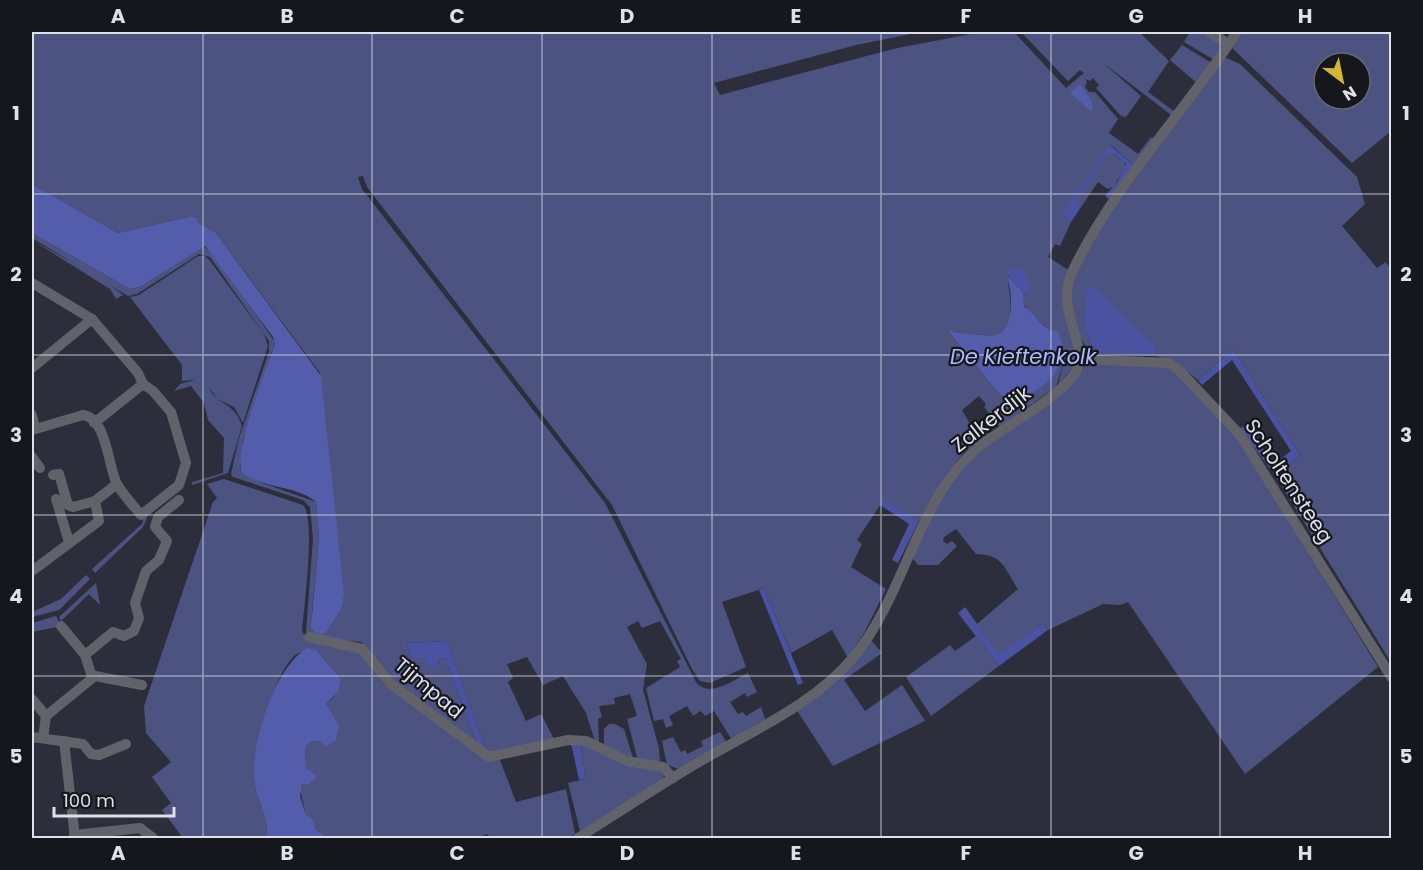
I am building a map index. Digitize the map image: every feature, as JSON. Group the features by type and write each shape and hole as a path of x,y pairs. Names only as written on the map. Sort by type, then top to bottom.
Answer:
{"street":[{"path":"1210,32 1228,44"},
{"path":"1080,359 1066,304 1072,274 1116,200 1237,32"},
{"path":"32,283 92,319 138,373 143,384 153,391 171,412 186,463 179,485 141,515 117,484 103,435 86,414 34,429 32,415"},
{"path":"32,368 92,319"},
{"name":"Scholtensteeg","path":"1080,359 1169,363 1180,371 1240,435 1392,678"},
{"name":"Zalkerdijk","path":"578,838 791,708 824,686 845,666 871,632 927,518 955,473 976,449 1065,383 1077,370 1080,359"},
{"path":"93,423 143,384"},
{"path":"32,458 40,468"},
{"path":"53,475 59,474 68,505 73,507 95,501 117,484"},
{"path":"56,499 69,542"},
{"path":"85,655 113,632 124,636 134,631 139,618 135,603 146,571 159,560 166,541 155,527 158,518 179,500"},
{"path":"32,570 99,520 95,501"},
{"path":"61,626 85,655 92,677"},
{"name":"Tijmpad","path":"309,637 362,649 390,683 482,753 494,757 568,740 581,740 627,761 663,766 673,778"},
{"path":"126,744 99,755 91,754 83,744 37,737 46,716 92,677 142,685"},
{"path":"32,699 46,716"},
{"path":"64,741 75,837 140,828 148,831 153,838"}],"shaded area":[{"path":"32,32 921,32 856,45 714,83 720,95 893,49 981,32 1014,32 1066,88 1084,73 1080,70 1068,81 1021,32 1139,32 1169,61 1148,92 1175,112 1171,118 1170,114 1102,62 1141,96 1126,117 1121,116 1096,88 1099,85 1093,78 1090,81 1085,79 1087,82 1085,87 1089,92 1095,92 1118,119 1109,133 1138,154 1151,137 1154,139 1136,167 1111,145 1063,214 1071,222 1060,246 1055,244 1048,257 1070,271 1075,365 1058,385 1065,358 1056,387 1000,427 984,407 986,404 979,396 962,410 974,431 982,425 990,435 964,452 948,473 919,521 883,501 857,540 862,544 851,567 886,589 864,633 848,658 832,630 791,653 764,588 722,602 746,667 710,683 700,681 692,669 612,505 367,187 363,176 358,177 362,189 605,503 696,682 701,687 714,688 748,673 757,692 747,697 745,693 730,702 738,714 743,712 746,716 761,707 765,719 732,740 714,711 705,716 701,711 693,716 687,706 669,716 673,725 666,728 663,719 654,721 646,688 680,667 677,661 681,659 660,621 642,628 638,621 627,627 647,664 643,690 659,748 660,761 640,761 637,757 627,719 637,716 630,694 614,698 615,704 599,706 602,717 598,719 599,743 595,741 586,713 563,676 543,685 527,657 507,664 513,678 508,682 526,721 541,714 554,739 487,753 447,641 407,643 409,653 413,658 426,658 429,663 438,663 439,659 445,658 478,746 393,681 361,642 323,638 306,632 313,539 310,507 303,500 233,477 231,474 239,438 269,352 269,341 210,257 199,254 137,294 128,296 32,238 32,233 130,289 140,287 204,246 225,270 275,342 243,440 240,468 260,482 316,502 319,536 312,612 326,633 341,610 343,590 320,373 216,233 199,223 197,218 192,216 118,233 32,184","holes":["1007,274 1029,290 1023,295 1023,304 1055,332 1053,375 1029,394 1007,398 1000,395 945,327 954,332 991,336 1002,332 1010,311"]},
{"path":"1190,32 1206,32 1222,44 1222,49 1213,59 1211,58 1184,42"},
{"path":"1240,32 1391,32 1391,133 1352,163 1230,46"},
{"path":"1182,45 1210,62 1198,84 1170,60"},
{"path":"1224,57 1240,64 1357,177 1365,204 1342,226 1377,268 1386,262 1391,270 1391,662 1276,477 1300,455 1233,349 1198,380 1173,360 1155,356 1156,348 1085,330 1096,354 1090,353 1072,317 1068,294 1079,264 1136,174"},
{"path":"1110,145 1136,167 1112,201 1105,196 1118,181 1126,164 1116,155 1108,154 1076,200 1081,207 1071,222 1062,214"},
{"path":"1112,153 1124,161 1126,167 1114,186 1108,189 1098,182 1081,207 1075,200 1107,154"},
{"path":"32,240 104,280 123,295 116,299 110,289"},
{"path":"198,256 205,256 210,261 264,334 268,346 243,423 234,407 218,399 235,412 242,426 228,473 192,485 192,482 223,473 224,438 208,420 204,403 191,386 174,391 180,384 195,380 182,381 182,365 130,297 139,295"},
{"path":"1013,266 1028,278 1029,290 1023,295 1006,273"},
{"path":"1093,285 1156,348 1155,356 1096,354 1085,330 1086,293"},
{"path":"1233,349 1300,455 1276,477 1240,428 1246,426 1274,464 1291,451 1232,360 1202,385 1198,380"},
{"path":"1089,363 1166,365 1177,371 1235,434 1378,667 1245,774 1128,602 1120,605 1103,604 1048,630 1042,624 999,655 977,624 1018,589 1002,564 992,557 976,554 956,529 944,537 943,541 947,544 952,541 957,546 938,565 918,565 911,556 935,510 961,468"},
{"path":"224,479 303,505 309,527 307,584 302,631 305,637 358,650 384,684 490,760 500,760 516,802 566,789 575,834 568,838 490,838 487,834 478,838 323,838 324,834 316,830 313,820 306,816 300,789 310,772 306,767 305,748 311,741 321,742 328,708 326,704 334,697 341,679 316,650 299,653 289,662 281,675 261,733 254,780 266,823 266,838 183,838 162,810 171,803 152,777 171,762 146,733 144,706 213,502 217,498 207,484"},
{"path":"883,500 919,521 898,563 892,560 909,524 880,505"},
{"path":"144,516 147,518 143,527 95,573 92,569 142,524"},
{"path":"86,575 90,579 59,610 32,617 32,612 61,599"},
{"path":"96,583 100,605 89,594 61,621 59,617"},
{"path":"764,588 803,683 798,685 759,590"},
{"path":"965,607 999,654 1042,624 1048,630 999,666 958,613"},
{"path":"56,616 60,624 57,627 32,632 32,623"},
{"path":"976,636 999,666 931,716 906,677 950,645 955,651"},
{"path":"870,639 882,653 844,680 865,711 902,685 925,721 833,766 796,709"},
{"path":"447,641 487,753 478,746 445,658 439,659 436,667 430,669 426,658 413,658 409,653 407,643"},
{"path":"609,724 615,724 624,729 633,758 604,746 604,729"},
{"path":"720,732 727,743 679,769 667,765 662,741 673,737 681,752 685,750 687,754 703,746 701,741"},
{"path":"571,743 580,743 586,779 579,780"},
{"path":"580,743 659,768 664,774 663,780 580,831 568,783 586,779"}],"water":[{"path":"1080,84 1092,102 1092,112 1070,93"},
{"path":"32,184 118,233 192,216 197,218 199,223 216,233 321,376 344,594 341,610 326,633 317,634 311,627 319,536 316,502 299,493 253,479 244,474 240,466 245,433 275,343 273,337 205,246 140,287 130,289 32,233"},
{"name":"De Kieftenkolk","path":"1006,274 1023,293 1024,306 1048,328 1058,331 1063,349 1059,367 1046,383 1028,395 1018,398 1000,395 945,327 954,332 991,336 1002,332 1011,311 1010,288"},
{"path":"308,648 316,650 341,679 338,692 326,704 339,726 336,740 326,747 321,742 311,741 305,748 306,768 317,776 309,784 302,784 300,796 306,815 313,820 316,830 324,834 323,838 266,838 266,823 254,780 254,765 261,727 285,671 296,657"}]}
